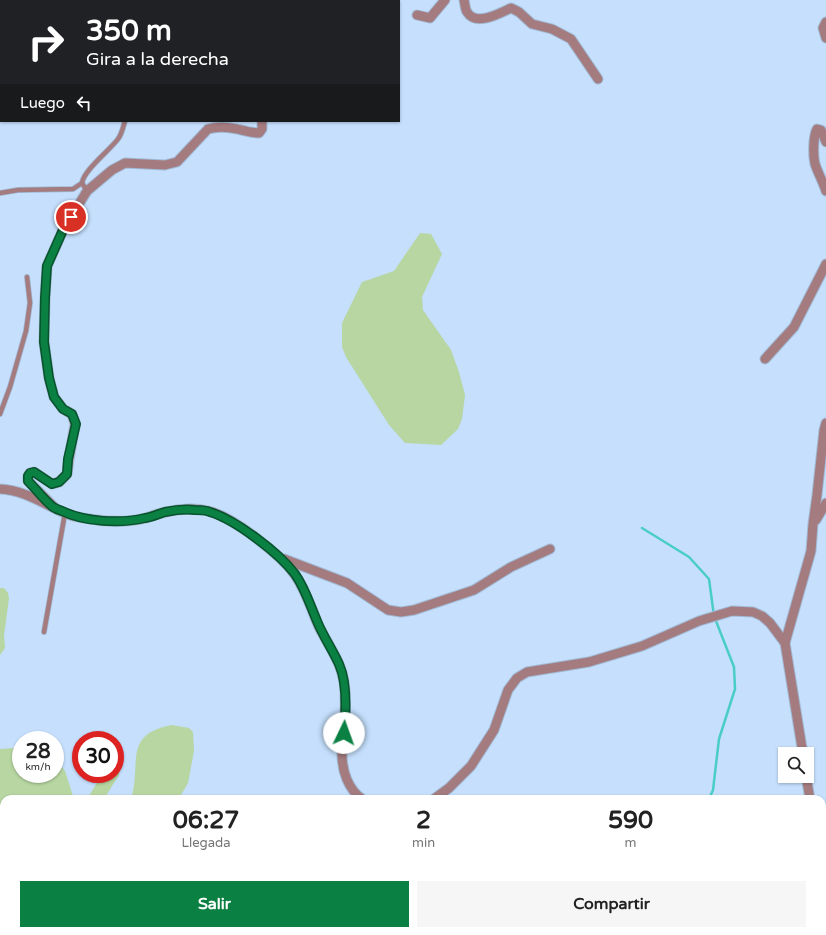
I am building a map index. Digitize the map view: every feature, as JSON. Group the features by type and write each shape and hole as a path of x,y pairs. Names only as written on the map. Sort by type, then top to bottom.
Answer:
{"street":[{"path":"417,15 430,18 445,0"},
{"path":"464,0 466,12 472,18 480,19 490,17 511,8 519,12 532,24 552,29 571,39 598,79"},
{"path":"826,22 823,28 826,38"},
{"path":"54,507 28,481 28,476 30,473 34,472 52,484 59,482 67,474 68,459 76,424 72,414 63,409 54,397 49,378 44,342 47,266 63,230 88,192 112,170 126,163 165,165 177,162 208,129 216,127 259,133 262,129 262,123"},
{"path":"826,142 821,130 817,129 814,140 815,163 826,191"},
{"path":"765,359 794,327 826,264"},
{"path":"802,747 785,643 810,551 818,495 824,430 826,424"},
{"path":"0,489 8,489 29,496 65,513 99,520 134,520 166,512 187,510 209,511 232,522 254,536 281,558 295,574 303,588 319,625 340,665 344,682 345,722 342,754 344,774 350,787 357,795"},
{"path":"813,524 826,503"},
{"path":"281,558 347,583 388,610 401,612 414,610 474,590 511,567 550,549"},
{"path":"439,795 449,788 471,766 494,730 508,690 517,678 527,672 590,662 642,646 699,621 732,611 753,612 762,616 770,623 785,643"},
{"path":"807,783 809,795"}],"lane":[{"path":"88,192 82,184 82,179 120,138 124,122"},
{"path":"0,193 18,190 73,189 82,184"},
{"path":"0,414 10,387 26,331 30,303 27,277"},
{"path":"44,632 65,513"}],"green space":[{"path":"420,233 431,234 442,254 422,297 423,310 451,350 465,395 462,419 458,429 441,445 405,443 389,425 346,357 342,347 342,323 362,282 394,271"},
{"path":"0,588 4,588 8,593 9,598 4,636 5,648 0,655"},
{"path":"172,725 189,728 193,732 194,751 188,783 181,795 132,795 137,752 140,743 146,735 156,729"},
{"path":"12,748 12,783 64,783 64,770 73,795 0,795 0,749"},
{"path":"97,783 114,783 106,795 90,795"}],"waterway":[{"path":"642,528 689,557 709,579 714,616 734,667 735,689 719,739 713,790 711,795"}],"route":[{"path":"71,217 63,230 47,266 44,342 49,378 54,397 63,409 72,414 76,424 68,459 67,474 59,482 52,484 34,472 30,473 28,476 28,481 54,507 75,516 111,521 134,520 166,512 187,510 209,511 232,522 254,536 281,558 295,574 340,665 344,682 344,733"}]}
